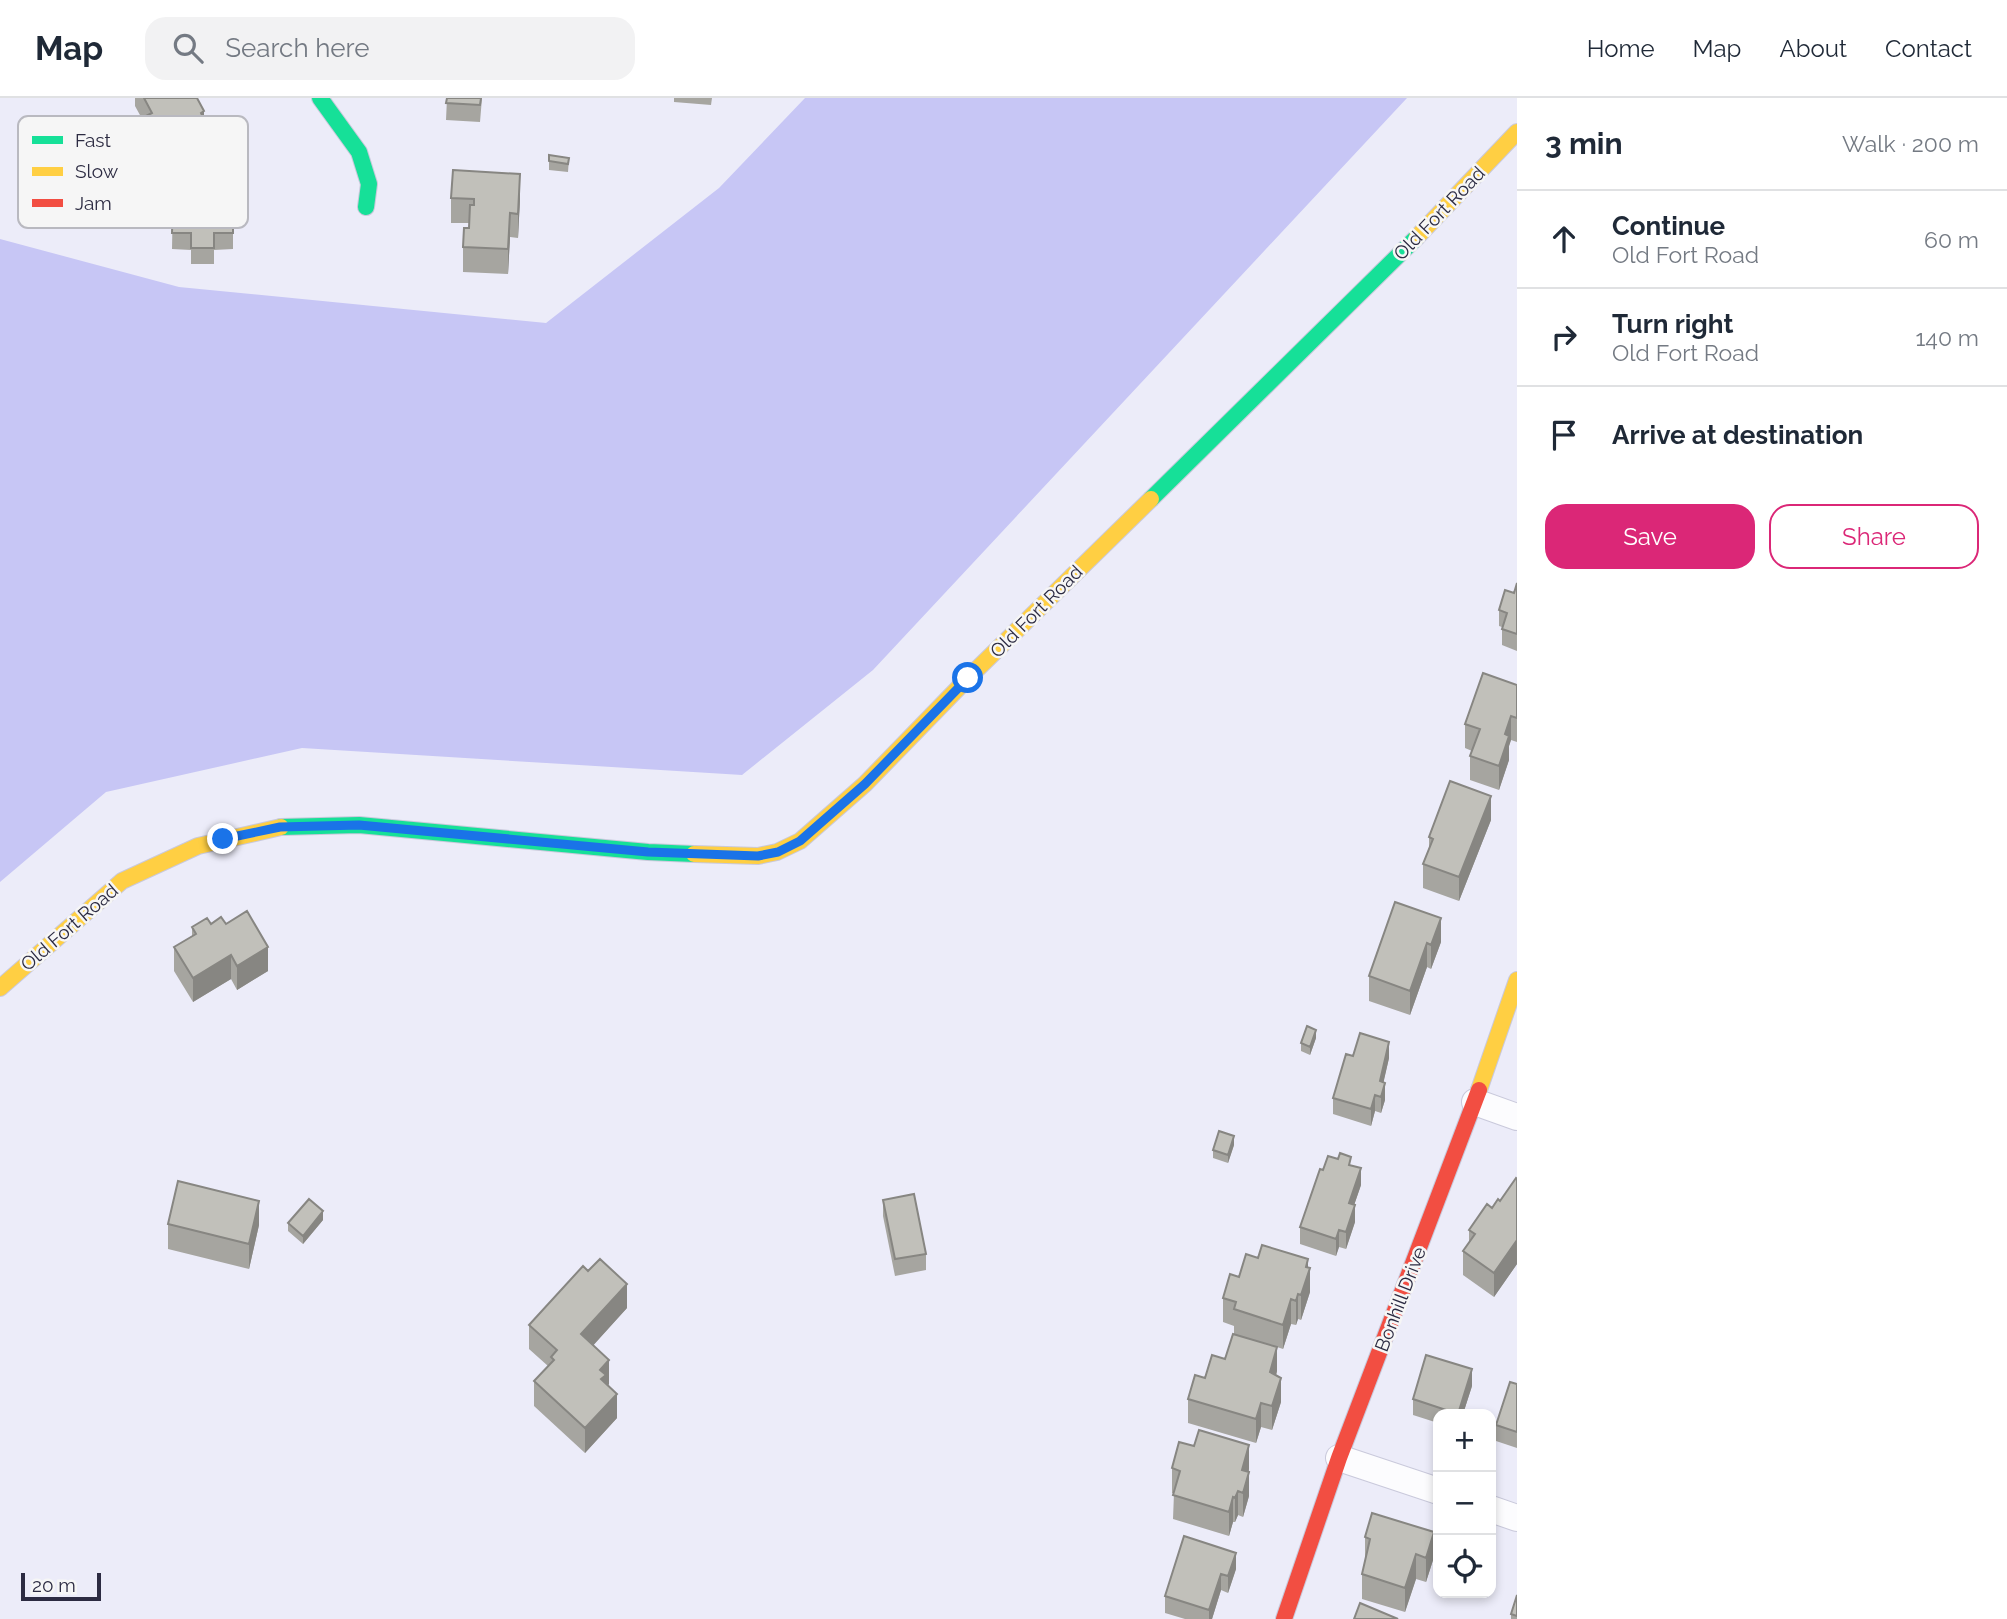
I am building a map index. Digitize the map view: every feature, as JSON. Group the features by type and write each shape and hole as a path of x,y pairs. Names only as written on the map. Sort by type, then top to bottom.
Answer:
{"main road":[{"path":"320,98 359,152 369,184 366,207"},
{"name":"Old Fort Road","path":"0,988 122,881 198,846 280,827 359,825 648,852 758,856 778,852 800,841 865,784 1006,640 1423,231 1517,132"},
{"name":"Bonhill Drive","path":"1284,1619 1339,1458 1475,1102 1517,980"}],"street":[{"path":"1475,1102 1517,1117"},
{"path":"1339,1458 1433,1489"},
{"path":"1496,1511 1517,1518"}],"shaded area":[{"path":"805,98 1407,98 873,670 742,775 302,748 106,792 0,882 0,239 179,287 546,323 719,188"}],"building":[{"path":"144,98 197,98 204,111 201,113 202,116 146,116 152,113"},
{"path":"447,98 481,98 480,105 446,103"},
{"path":"549,155 569,158 568,164 549,161"},
{"path":"453,170 520,174 518,214 510,213 508,249 463,247 464,228 469,228 470,205 474,205 474,199 451,198"},
{"path":"172,228 233,228 233,233 214,233 214,248 191,248 191,233 172,233"},
{"path":"1517,583 1517,634 1502,629 1507,613 1499,610 1505,590 1514,593"},
{"path":"1483,673 1517,685 1517,718 1511,716 1505,734 1509,736 1499,766 1470,756 1480,729 1465,724"},
{"path":"1450,781 1491,796 1459,877 1423,864 1433,839 1429,837"},
{"path":"1395,902 1441,918 1431,945 1427,943 1410,991 1369,976"},
{"path":"247,911 268,947 237,966 231,955 193,978 174,947 196,934 192,927 207,918 211,924 221,917 226,924"},
{"path":"1307,1026 1316,1030 1310,1047 1301,1043"},
{"path":"1360,1033 1389,1042 1380,1081 1385,1083 1381,1097 1375,1095 1371,1109 1333,1098 1346,1054 1353,1056"},
{"path":"1219,1131 1234,1136 1228,1155 1213,1150"},
{"path":"1340,1153 1351,1157 1349,1165 1361,1168 1349,1203 1355,1205 1346,1232 1339,1230 1336,1239 1300,1227 1320,1169 1323,1170 1328,1156 1338,1159"},
{"path":"1516,1178 1517,1240 1494,1273 1463,1251 1475,1234 1469,1230 1487,1204 1492,1208 1498,1199 1500,1201"},
{"path":"178,1181 259,1201 249,1244 168,1224"},
{"path":"914,1194 926,1254 895,1259 883,1200"},
{"path":"309,1199 323,1211 303,1236 288,1223"},
{"path":"1262,1245 1308,1259 1306,1267 1310,1268 1301,1295 1298,1294 1296,1301 1291,1299 1283,1325 1234,1309 1236,1302 1223,1298 1230,1274 1239,1277 1246,1254 1258,1258"},
{"path":"600,1259 627,1284 581,1334 609,1360 600,1370 606,1375 601,1379 617,1394 585,1428 534,1381 554,1360 551,1357 557,1350 529,1325 583,1266 588,1271"},
{"path":"1233,1334 1277,1347 1270,1372 1281,1378 1272,1406 1261,1403 1256,1419 1188,1399 1195,1375 1205,1378 1212,1355 1225,1359"},
{"path":"1426,1355 1472,1369 1460,1409 1443,1409 1413,1399"},
{"path":"1510,1382 1517,1384 1517,1432 1496,1425"},
{"path":"1199,1430 1249,1445 1242,1470 1249,1472 1243,1493 1238,1491 1235,1498 1233,1497 1229,1512 1173,1495 1180,1471 1172,1468 1179,1442 1194,1446"},
{"path":"1372,1513 1433,1532 1426,1558 1416,1554 1405,1588 1362,1574 1370,1539 1365,1537"},
{"path":"1184,1536 1236,1553 1228,1576 1221,1574 1209,1610 1165,1596"},
{"path":"1517,1595 1517,1616 1511,1614"},
{"path":"1360,1603 1398,1619 1354,1619"}],"traffic: fast":[{"path":"320,98 359,152 369,184 366,207"},
{"path":"1151,499 1417,237"},
{"path":"281,827 359,825 694,854"}],"traffic: slow":[{"path":"1417,237 1517,132"},
{"path":"694,854 758,856 777,852 800,841 865,784 968,678 1151,499"},
{"path":"0,988 122,881 198,846 281,827"},
{"path":"1479,1090 1517,980"}],"traffic: jam":[{"path":"1284,1619 1339,1458 1479,1090"}],"route":[{"path":"223,839 280,827 359,825 648,852 758,856 778,852 800,841 865,784 968,678"}]}
